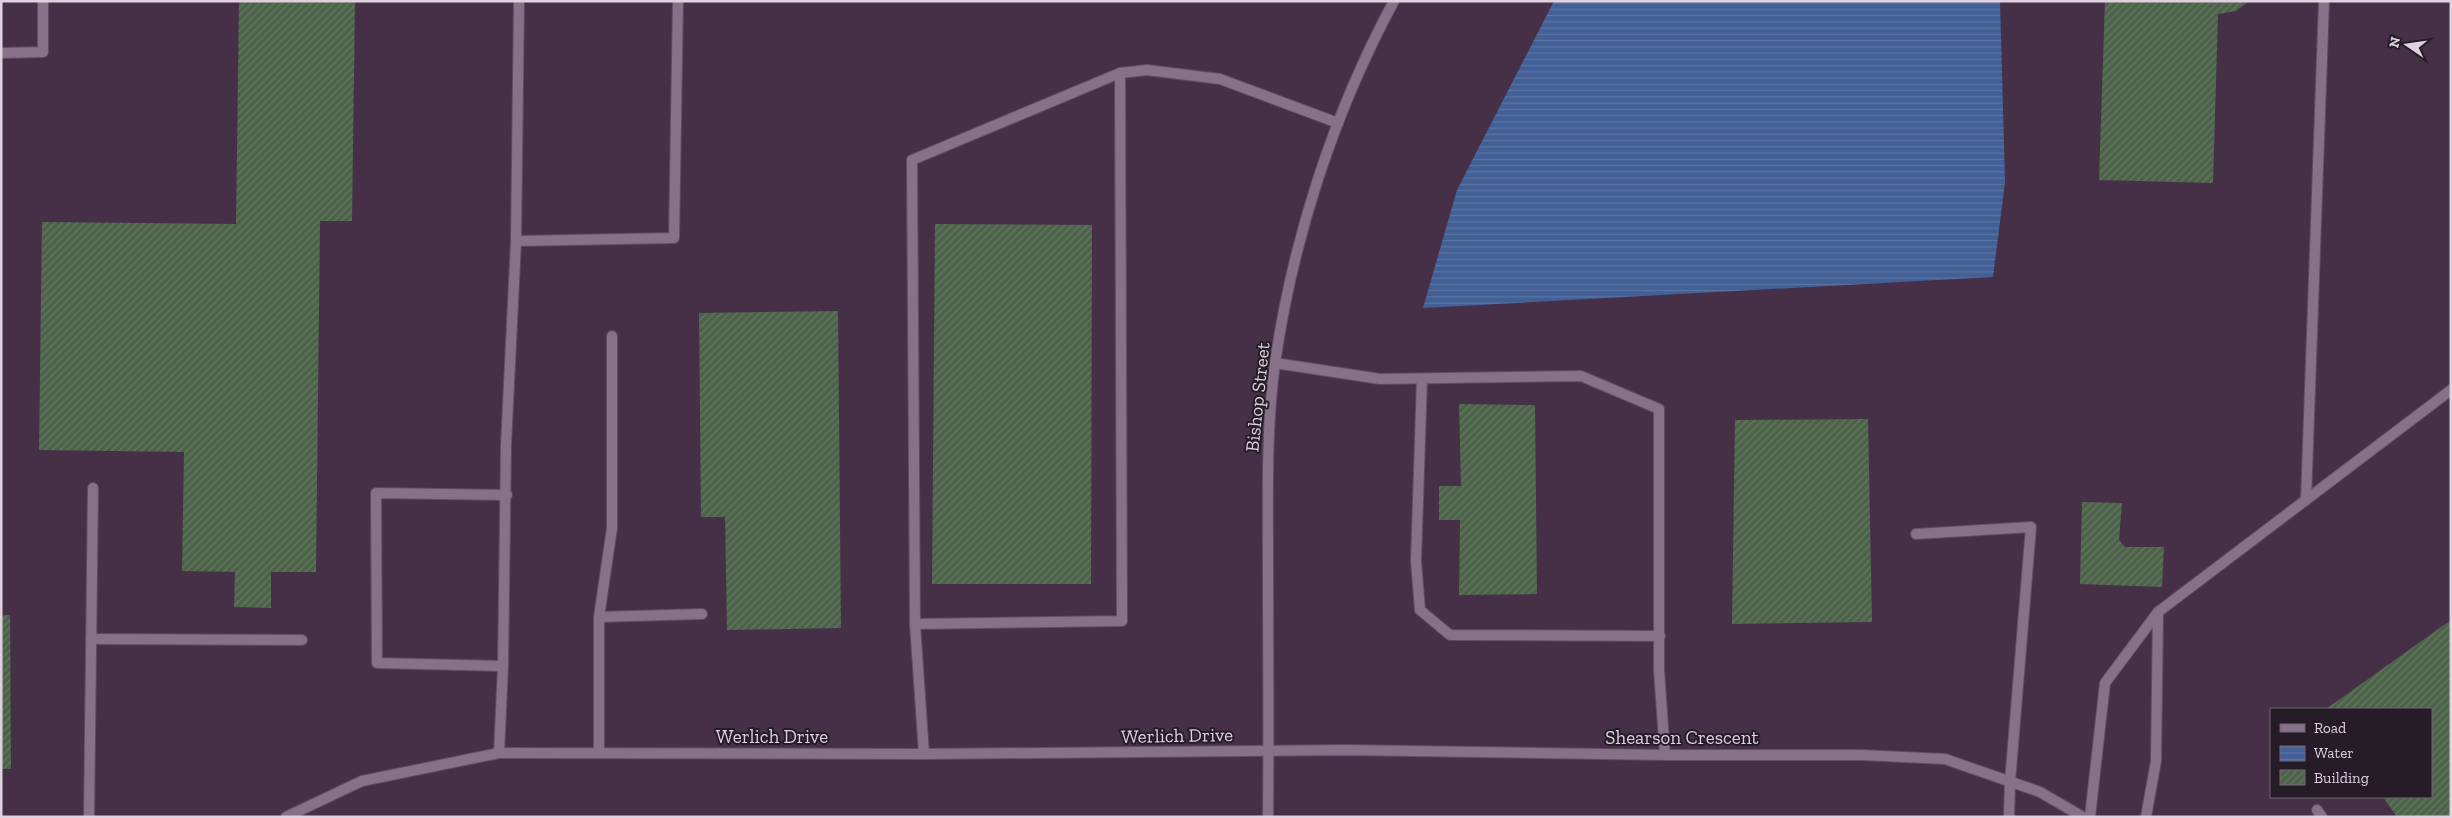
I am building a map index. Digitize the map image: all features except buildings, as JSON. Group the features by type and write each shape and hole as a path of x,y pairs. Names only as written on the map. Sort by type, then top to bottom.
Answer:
{"street":[{"path":"1,53 44,52 43,1"},
{"path":"499,753 507,495 506,445 516,242 519,1"},
{"path":"516,242 674,238 678,1"},
{"name":"Bishop Street","path":"1268,817 1268,462 1275,363 1300,238 1338,123 1378,30 1394,1"},
{"path":"2306,500 2324,1"},
{"path":"924,754 915,624 912,160 1120,73 1147,70 1220,79 1338,123"},
{"path":"915,624 1122,621 1120,73"},
{"path":"599,753 599,617 612,528 612,336"},
{"path":"1275,363 1380,379 1581,376 1659,409 1660,636 1665,755"},
{"path":"1422,379 1416,561 1420,610 1450,635 1660,636"},
{"path":"2090,817 2105,684 2158,612 2451,390"},
{"path":"89,817 93,488"},
{"path":"503,666 377,662 376,493 507,495"},
{"path":"1916,534 2031,527 2010,782 2009,817"},
{"path":"2146,817 2156,761 2158,612"},
{"path":"599,617 702,614"},
{"path":"91,639 302,640"},
{"name":"Shearson Crescent","path":"1268,751 1346,750 1665,755 1861,755 1945,759 2040,792 2083,817"},
{"name":"Werlich Drive","path":"286,817 362,781 499,753 924,754 1268,751"}],"water":[{"path":"1554,1 2000,1 2005,182 1993,277 1423,308 1457,190"}]}
